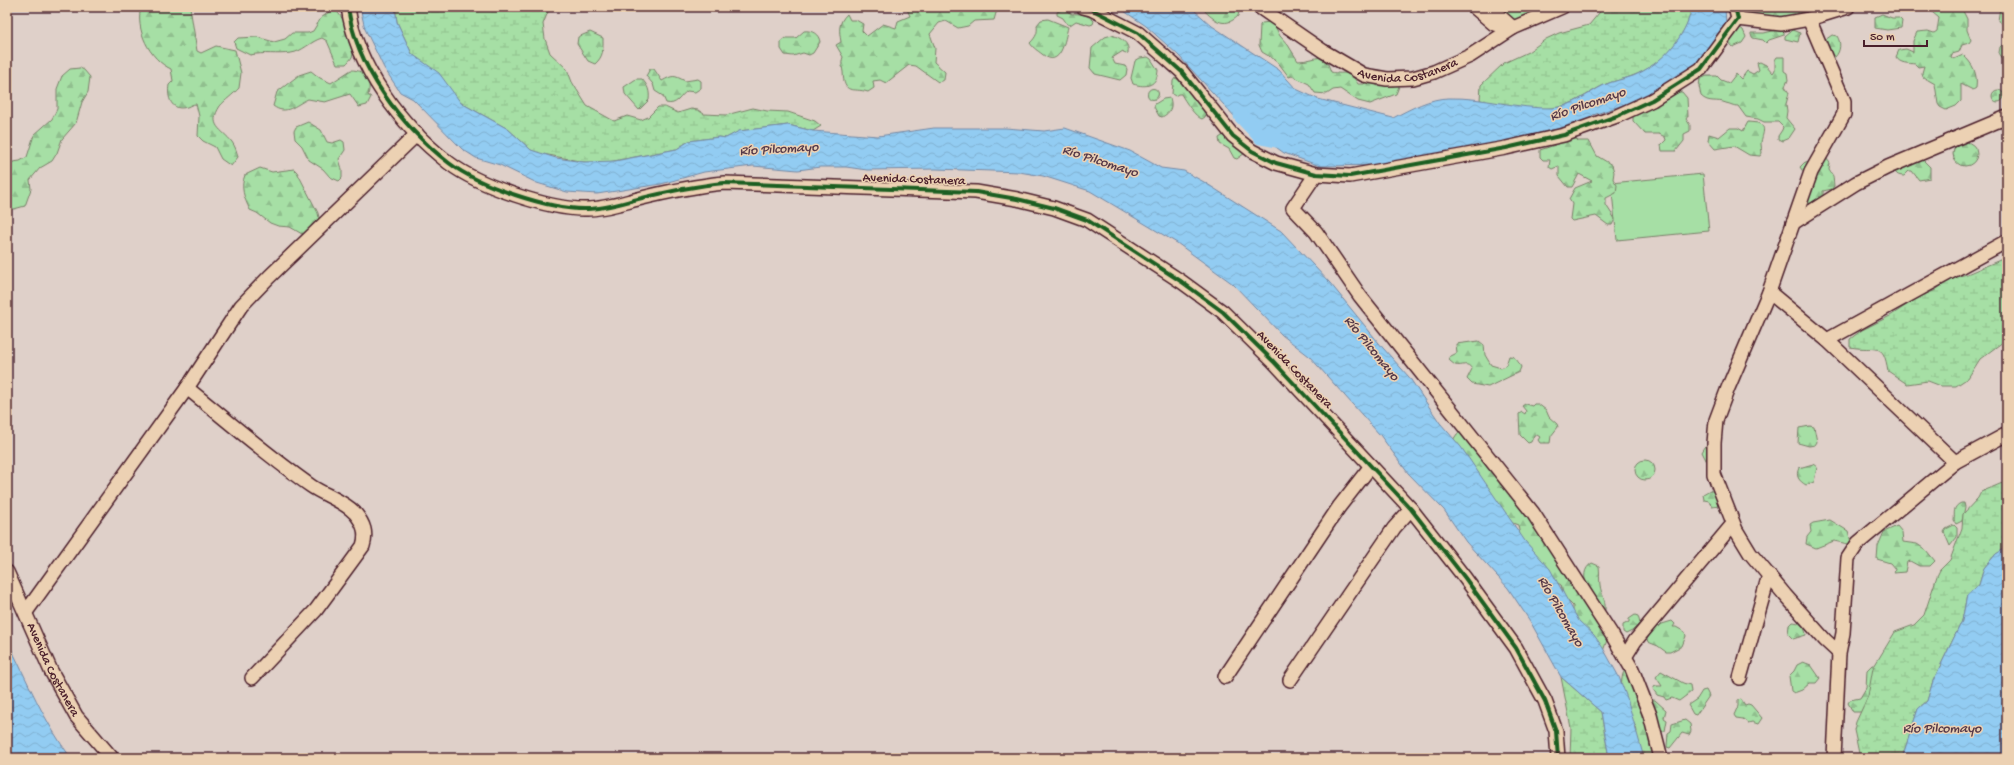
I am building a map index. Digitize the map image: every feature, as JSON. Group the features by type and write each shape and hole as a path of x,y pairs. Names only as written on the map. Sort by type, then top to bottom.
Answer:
{"street":[{"name":"Avenida Costanera","path":"348,7 350,23 359,53 382,92 417,134 450,164 493,187 565,208 589,210 696,186 724,183 976,192 1054,208 1087,220 1182,282 1223,312 1273,361 1410,509 1465,578 1516,648 1545,700 1556,731 1558,758"},
{"path":"1083,7 1138,32 1182,72 1233,136 1252,151 1276,163 1316,174 1350,176 1404,168 1506,148 1570,133 1652,100 1701,70 1736,13 1781,24 1809,19 1848,7"},
{"name":"Avenida Costanera","path":"1259,7 1323,51 1364,75 1387,79 1413,78 1434,72 1470,56 1513,28 1562,7"},
{"path":"1474,7 1494,24 1513,28"},
{"path":"1489,7 1513,28"},
{"path":"1809,19 1844,101 1844,114 1810,172 1769,292 1716,420 1714,474 1733,524 1750,553 1825,640 1839,654"},
{"path":"1793,223 1856,183 1888,167 2007,117"},
{"path":"26,612 187,388 241,306 417,134"},
{"path":"1316,174 1293,208 1316,232 1360,296 1533,513 1625,657 1650,715 1661,758"},
{"path":"1827,340 2007,242"},
{"path":"1769,292 1827,340 1955,462"},
{"path":"187,388 252,442 312,487 353,511 363,523 366,535 363,546 316,610 252,678"},
{"path":"1834,758 1839,654 1843,632 1848,558 1858,543 1955,462 2007,434"},
{"path":"1225,677 1340,506 1371,466"},
{"path":"1290,680 1394,528 1410,509"},
{"path":"1625,657 1635,641 1733,524"},
{"name":"Avenida Costanera","path":"7,572 51,671 76,716 112,758"},
{"path":"1740,678 1769,576"}],"green space":[{"path":"141,7 190,7 197,51 201,53 216,46 235,50 241,73 239,88 220,106 215,118 217,127 232,142 238,157 231,166 221,159 215,147 203,141 198,136 199,116 196,104 182,108 177,107 171,102 169,85 173,81 171,69 156,58 150,51 142,34 140,25"},
{"path":"395,7 550,7 543,24 545,39 550,53 567,69 572,82 587,106 614,121 627,116 641,120 648,117 658,107 665,107 678,113 691,109 698,110 704,114 726,115 753,108 767,111 788,112 815,121 821,126 813,131 788,125 740,131 726,138 719,137 689,141 677,149 603,163 584,162 538,153 531,150 508,129 461,103 421,61 412,54 397,22"},
{"path":"906,7 1001,7 996,13 994,20 974,21 968,26 958,28 946,21 939,23 930,34 935,48 934,62 945,72 944,80 938,82 916,66 909,65 886,83 880,80 873,81 874,88 868,92 847,88 844,80 842,64 843,57 836,45 841,42 840,27 844,17 847,14 850,20 856,20 863,24 862,31 867,36 883,24 896,28 898,21 910,16"},
{"path":"1201,7 1240,7 1238,16 1228,22 1223,22 1214,19"},
{"path":"1493,7 1546,7 1512,22"},
{"path":"1604,7 1692,7 1689,18 1678,40 1663,58 1643,71 1599,87 1568,105 1535,109 1480,100 1481,85 1504,63 1528,52 1546,39 1559,33 1589,25"},
{"path":"1775,7 1795,7 1803,11 1804,21 1750,15 1748,12 1754,10 1769,10"},
{"path":"1926,7 1961,7 1967,19 1967,30 1971,40 1969,43 1962,45 1959,52 1952,54 1951,57 1954,59 1963,55 1970,62 1976,78 1976,88 1973,90 1961,84 1961,101 1956,106 1946,110 1938,104 1935,84 1923,77 1922,73 1924,66 1918,67 1915,64 1902,62 1896,57 1899,50 1906,49 1913,52 1913,41 1917,32 1928,31 1934,33 1937,31 1939,18"},
{"path":"2000,7 2007,7 2007,24 2003,24 1998,21"},
{"path":"333,9 341,16 345,23 353,45 352,57 346,64 337,64 327,41 322,38 314,41 299,51 291,53 250,55 236,48 234,42 238,38 257,37 274,42 285,39 292,33 308,33 313,31 321,18"},
{"path":"1063,9 1072,14 1081,14 1089,17 1094,21 1093,24 1090,25 1076,21 1070,25 1067,24 1063,18 1057,15 1057,12"},
{"path":"1882,14 1892,18 1899,18 1902,21 1901,28 1887,30 1875,28 1875,17"},
{"path":"1048,19 1068,27 1061,51 1058,56 1054,58 1048,58 1034,48 1030,43 1036,35 1037,25 1041,20"},
{"path":"1270,22 1274,24 1280,36 1288,45 1298,61 1322,57 1328,64 1331,72 1349,74 1358,84 1364,84 1367,81 1373,82 1379,87 1384,83 1400,84 1396,94 1370,104 1358,101 1340,89 1333,90 1327,94 1315,93 1309,84 1292,76 1289,77 1277,61 1262,52 1259,45 1260,25 1262,23"},
{"path":"1739,27 1743,30 1746,37 1742,43 1733,47 1727,40"},
{"path":"1784,30 1784,35 1769,40 1766,43 1763,40 1753,38 1751,35 1751,33 1764,33"},
{"path":"1792,30 1800,33 1798,42 1785,39 1785,36"},
{"path":"804,31 815,33 819,39 820,42 813,53 809,55 803,53 793,56 785,55 781,49 781,42 786,38 796,38"},
{"path":"590,32 603,38 603,49 598,61 595,64 588,61 577,44 578,37"},
{"path":"1112,35 1124,41 1128,46 1128,53 1125,54 1123,51 1112,58 1115,64 1125,66 1127,69 1126,75 1120,80 1095,74 1090,68 1092,48 1105,37"},
{"path":"1832,35 1837,36 1840,44 1835,57 1832,57 1825,40"},
{"path":"2003,44 2007,44 2007,60 2003,59 1999,53 2000,47"},
{"path":"1148,57 1158,70 1156,80 1147,86 1133,84 1131,78 1135,61 1140,58"},
{"path":"1777,57 1784,57 1784,71 1787,73 1788,80 1785,87 1789,93 1786,104 1786,118 1795,129 1789,138 1782,141 1778,139 1783,127 1778,122 1764,122 1758,119 1746,117 1738,106 1723,102 1710,101 1701,96 1699,86 1700,79 1707,76 1717,76 1721,80 1729,83 1736,74 1741,79 1747,71 1753,74 1759,70 1757,63 1760,62 1766,65 1773,73 1775,70 1775,60"},
{"path":"80,68 90,77 88,92 82,102 76,123 62,139 57,153 52,161 40,168 30,180 31,189 25,206 14,209 7,208 7,163 20,161 27,157 34,135 52,119 57,109 57,89 62,76 70,69"},
{"path":"650,69 654,69 662,81 674,76 685,81 698,79 701,81 701,88 695,92 687,91 676,102 670,104 666,103 663,96 655,91 653,84 646,76"},
{"path":"351,70 361,72 367,77 369,85 368,95 371,97 367,105 359,107 350,94 325,102 308,99 286,110 278,109 273,106 277,92 299,75 311,71 320,78 331,83"},
{"path":"1175,78 1179,80 1192,94 1206,114 1205,117 1202,119 1199,118 1181,94 1175,96 1172,94 1173,81"},
{"path":"636,79 642,79 649,91 649,100 639,110 625,94 624,87"},
{"path":"1151,89 1155,89 1157,90 1157,98 1151,99 1148,96 1148,92"},
{"path":"2000,90 2003,91 2003,101 1996,102 1993,101 1992,94 1993,91"},
{"path":"1679,92 1682,92 1687,98 1688,116 1686,119 1690,125 1690,131 1684,134 1684,141 1676,151 1662,151 1661,145 1666,140 1665,137 1659,134 1645,134 1633,121 1633,114"},
{"path":"1170,98 1171,107 1169,112 1162,117 1159,116 1154,107 1155,104 1163,99"},
{"path":"308,122 321,130 327,142 332,143 341,140 344,142 345,150 339,159 342,169 342,178 339,181 330,177 323,169 309,160 302,146 295,139 294,131 296,127"},
{"path":"1748,122 1759,123 1763,127 1764,130 1761,141 1762,153 1760,156 1749,155 1734,146 1715,149 1708,141 1709,134 1719,137 1730,128 1738,128 1743,131"},
{"path":"1225,134 1245,153 1237,159 1234,158 1229,149 1220,144 1219,138"},
{"path":"1573,136 1578,141 1589,141 1597,156 1612,165 1614,172 1613,179 1617,185 1616,193 1606,198 1606,205 1615,219 1612,225 1608,225 1596,216 1572,221 1570,219 1572,204 1569,199 1575,188 1592,181 1579,174 1572,187 1568,187 1559,176 1559,166 1552,169 1549,167 1550,160 1543,160 1540,157 1540,150 1555,145 1553,142"},
{"path":"1965,142 1974,145 1977,154 1974,163 1965,166 1956,163 1953,154 1956,145"},
{"path":"1826,158 1830,163 1829,170 1833,176 1834,186 1832,189 1823,191 1823,201 1811,206 1805,202 1804,173 1800,167 1805,162 1811,163"},
{"path":"1922,159 1930,167 1930,178 1919,180 1912,171 1909,171 1904,176 1897,174 1895,171 1894,164"},
{"path":"260,168 272,172 294,169 297,172 318,213 319,218 314,231 302,234 290,227 278,226 270,223 257,213 250,210 243,192 244,179 245,175"},
{"path":"1703,174 1709,231 1617,240 1611,183"},
{"path":"2007,257 2007,339 1980,359 1968,378 1956,386 1941,386 1928,381 1907,384 1888,371 1884,355 1881,351 1877,349 1850,347 1850,339 1862,330 1890,316 1920,296 1934,291 1952,278 1967,274"},
{"path":"1479,341 1484,345 1485,355 1491,365 1501,368 1506,365 1509,356 1511,356 1521,367 1519,372 1488,387 1472,384 1467,379 1472,369 1468,365 1455,365 1450,361 1449,357 1457,353 1456,344"},
{"path":"1525,404 1532,406 1534,404 1538,404 1546,410 1549,417 1557,424 1558,427 1551,436 1550,443 1540,443 1538,440 1540,437 1534,435 1531,442 1528,443 1520,435 1519,414 1522,412 1525,414 1526,411 1522,406"},
{"path":"1810,426 1814,427 1817,442 1815,445 1809,446 1798,443 1799,428"},
{"path":"1462,432 1521,501 1604,629 1607,640 1603,651 1573,616 1573,606 1564,597 1561,585 1553,580 1520,536 1518,525 1510,522 1453,440 1457,434"},
{"path":"1707,444 1710,444 1708,464 1702,452"},
{"path":"1645,460 1652,463 1655,470 1652,477 1645,480 1638,477 1635,470 1638,463"},
{"path":"1813,464 1817,467 1814,482 1806,485 1798,478 1797,473 1799,468"},
{"path":"2007,481 2007,549 1996,554 1984,568 1979,585 1967,595 1962,621 1933,681 1927,701 1918,709 1902,758 1860,758 1854,730 1868,696 1873,668 1895,632 1914,625 1924,615 1937,576 1940,570 1950,560 1962,528 1963,514 1978,498 1981,492"},
{"path":"1710,490 1715,493 1723,513 1720,511 1719,505 1712,506 1709,501 1704,500 1703,494"},
{"path":"1964,503 1965,507 1962,521 1956,524 1954,521 1954,510 1956,506"},
{"path":"1830,520 1848,531 1851,542 1848,544 1834,541 1816,548 1806,544 1807,537 1811,532 1810,525 1813,523"},
{"path":"1954,525 1957,528 1957,537 1950,546 1944,532 1946,529"},
{"path":"1897,526 1902,532 1903,542 1917,544 1926,550 1935,561 1930,566 1919,566 1910,561 1907,562 1905,572 1894,573 1895,569 1890,563 1877,559 1878,546 1884,532"},
{"path":"1592,563 1599,566 1600,585 1605,606 1605,610 1602,612 1587,587 1585,580 1587,568"},
{"path":"1635,615 1638,616 1640,623 1632,631 1626,634 1623,632 1623,625 1629,622 1629,619"},
{"path":"1672,621 1675,624 1673,627 1685,632 1686,636 1682,646 1670,652 1666,652 1658,646 1648,642 1647,639 1651,633 1651,629 1656,625 1659,627 1662,624"},
{"path":"1792,622 1802,625 1805,629 1806,635 1793,639 1788,634 1789,625"},
{"path":"1803,662 1811,665 1820,678 1816,683 1810,683 1802,690 1794,693 1791,691 1789,676 1797,665"},
{"path":"1872,665 1876,665 1880,672 1861,712 1853,712 1848,703 1850,700 1860,698 1866,688 1867,670"},
{"path":"1626,669 1647,724 1650,747 1656,753 1657,758 1642,758 1635,734 1637,732 1636,727 1625,712 1621,684"},
{"path":"1661,671 1683,683 1690,685 1691,692 1679,701 1672,698 1666,700 1664,697 1657,695 1653,689 1655,686 1662,686 1656,677"},
{"path":"1561,677 1601,712 1609,758 1570,758 1571,728"},
{"path":"1706,690 1709,696 1696,715 1693,714 1688,705 1697,699 1702,691"},
{"path":"1741,699 1745,705 1751,705 1762,718 1758,724 1752,722 1748,723 1743,719 1736,718 1734,715 1738,706 1738,700"},
{"path":"1655,700 1666,710 1664,718 1667,720 1665,731 1658,732 1648,701"},
{"path":"1685,720 1690,724 1691,731 1689,735 1682,733 1670,748 1667,747 1668,733 1671,731 1672,724"}],"water":[{"path":"360,7 395,7 397,22 412,54 439,73 461,103 508,129 531,150 556,158 584,162 615,161 677,149 689,141 719,137 726,138 739,131 788,125 813,131 878,136 934,128 1005,128 1044,131 1065,128 1130,151 1161,168 1184,171 1204,182 1281,231 1330,283 1383,348 1409,377 1440,423 1461,447 1525,541 1550,569 1579,621 1594,635 1603,648 1619,677 1627,698 1644,758 1609,758 1601,712 1561,677 1530,621 1508,588 1466,542 1444,510 1408,473 1380,435 1309,356 1282,335 1233,284 1177,243 1090,191 1043,176 1019,172 936,169 867,170 846,167 820,167 798,170 753,166 704,172 661,184 597,194 567,192 537,183 500,165 476,158 462,149 413,99 400,92 384,68 365,29"},
{"path":"1118,7 1188,7 1194,10 1212,26 1279,70 1296,89 1318,99 1393,118 1427,102 1442,98 1475,99 1539,108 1559,107 1580,99 1611,82 1633,76 1654,64 1663,57 1678,39 1689,18 1692,7 1725,7 1726,26 1706,58 1650,96 1593,115 1588,120 1575,126 1547,131 1488,148 1388,165 1320,166 1284,153 1236,118 1178,55 1146,26"},
{"name":"Río Pilcomayo","path":"2004,549 2007,549 2007,758 1902,758 1918,709 1927,701 1933,681 1962,621 1967,595 1979,585 1984,568 1996,554"},
{"path":"7,640 52,730 71,758 9,758 7,755"}],"waterway":[{"name":"Río Pilcomayo","path":"1241,116 1261,137 1281,141"}],"cycle path":[{"path":"348,7 360,51 371,73 398,113 414,131 431,148 462,172 496,188 535,201 572,208 593,209 613,206 649,196 724,183 976,192 1017,199 1054,208 1087,220 1182,282 1223,312 1273,361 1411,509 1465,578 1516,648 1545,701 1556,731 1558,758"},
{"path":"1083,7 1091,9 1138,33 1182,72 1233,136 1252,151 1276,163 1316,174 1350,176 1506,148 1564,135 1617,116 1652,100 1701,69 1738,19 1735,7"}]}
